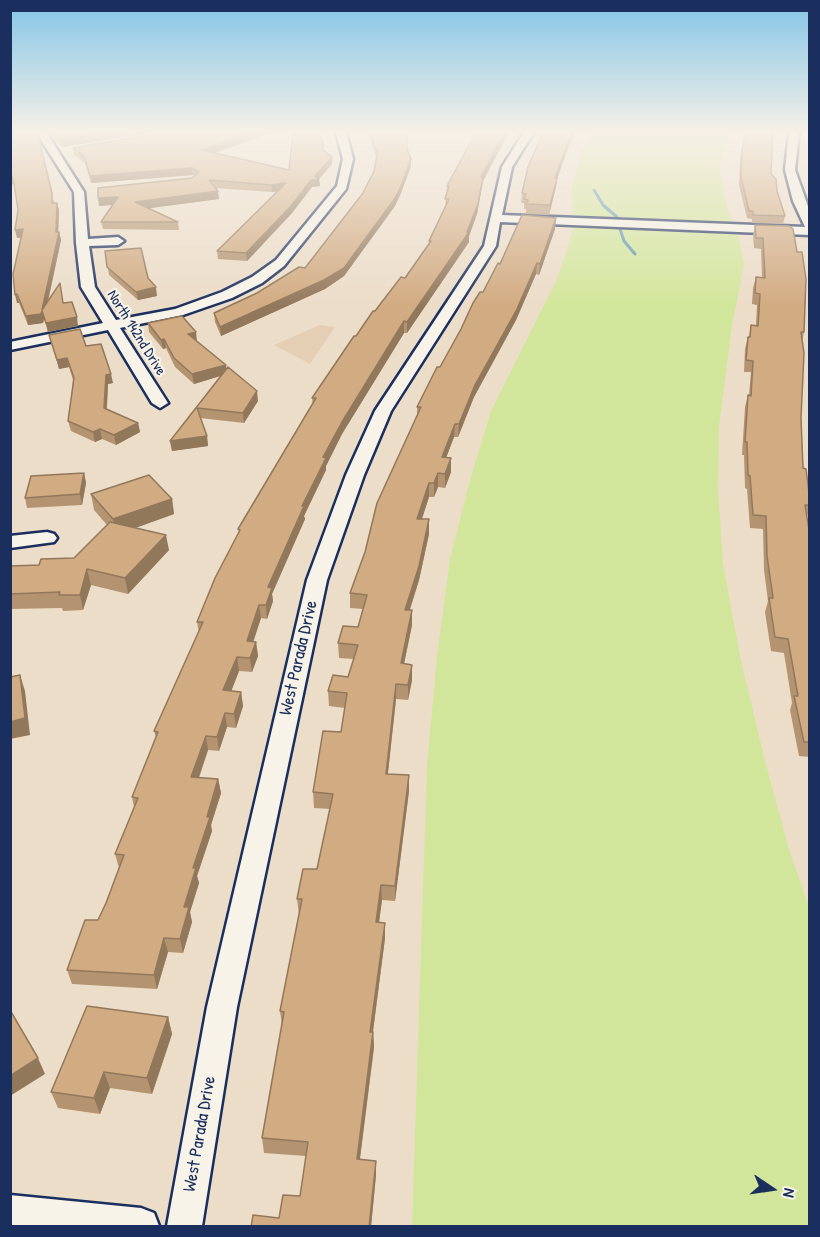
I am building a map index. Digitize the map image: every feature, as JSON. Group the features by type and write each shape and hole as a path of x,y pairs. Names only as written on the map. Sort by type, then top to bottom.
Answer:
{"street":[{"name":"North 142nd Drive","path":"84,190 82,243 88,287 160,403"},
{"path":"10,346 170,314 210,302 242,288 275,267 340,190"},
{"name":"West Parada Drive","path":"183,1227 222,1006 317,580 355,475 383,411 490,246 502,190"},
{"path":"804,201 810,226"},
{"path":"496,218 810,231"},
{"path":"82,243 118,241"},
{"path":"10,542 47,538"},
{"path":"10,1212 141,1227"}],"shaded area":[{"path":"320,325 335,327 310,364 274,345"}],"green space":[{"path":"572,190 724,190 729,215 738,232 744,265 732,326 719,426 718,490 723,564 740,656 764,757 788,846 809,907 809,1226 412,1226 427,766 437,656 450,559 470,480 491,411 557,279 569,243 574,225"}],"building":[{"path":"15,190 51,190 52,203 57,203 56,232 59,232 42,310 60,283 63,303 72,302 77,317 46,323 42,311 41,314 26,316 17,294 15,295 13,274 23,229 15,230 18,210"},
{"path":"98,190 218,191 135,202 178,222 101,222 118,197 98,198"},
{"path":"279,190 304,190 246,253 217,251"},
{"path":"365,190 399,190 344,268 324,280 220,327 214,313 257,293 299,267 305,268"},
{"path":"448,190 481,190 478,204 467,232 469,232 407,322 404,321 323,457 326,458 302,506 304,506 268,587 272,588 266,605 259,605 247,641 256,642 250,658 237,657 223,690 241,692 234,714 225,713 217,737 206,736 191,777 218,779 207,817 210,817 193,868 196,868 184,907 189,907 180,939 164,938 154,975 67,970 85,920 98,920 106,903 124,855 115,854 138,798 132,797 158,732 154,731 203,622 197,622 215,578 240,530 238,529 316,398 312,398 354,336 401,277 405,278 431,241 429,241 449,199 445,199"},
{"path":"523,190 554,190 550,205 526,204 528,200 524,199 526,194 522,193"},
{"path":"744,190 777,190 785,216 753,215 753,211 749,211"},
{"path":"522,215 556,218 540,264 537,263 517,309 475,385 459,424 455,424 442,457 451,458 445,474 438,473 434,483 429,483 417,519 429,519 419,566 405,610 412,610 401,663 412,665 408,685 396,684 386,774 409,775 395,886 381,885 376,922 385,923 370,1032 373,1032 357,1159 376,1161 369,1227 251,1227 253,1215 279,1218 283,1195 300,1196 308,1142 262,1138 284,1012 280,1011 302,899 297,899 303,869 317,869 333,794 313,792 323,731 341,732 347,693 328,691 333,675 348,677 358,645 338,643 343,626 358,627 367,595 350,593 365,552 377,503 421,407 417,407 473,303 480,292 483,292 498,263 500,264"},
{"path":"755,225 789,226 793,229 797,252 802,252 806,279 804,332 801,332 804,353 801,418 803,468 806,469 810,500 810,505 805,505 810,536 810,742 804,742 794,696 798,696 788,639 775,637 769,598 773,598 767,556 766,516 753,515 750,476 748,475 747,442 745,442 753,361 746,360 751,325 758,326 760,294 755,293 756,277 765,278 763,238 756,238"},
{"path":"141,248 148,278 156,287 136,292 107,267 105,251"},
{"path":"182,316 196,332 188,334 226,365 192,374 174,358 164,339 161,340 148,323"},
{"path":"80,329 86,346 101,344 111,374 106,375 104,408 138,423 114,435 100,429 93,432 68,421 74,378 67,358 57,360 49,335"},
{"path":"228,367 257,391 243,413 197,408 207,436 170,441"},
{"path":"84,473 80,494 25,498 31,476"},
{"path":"149,475 172,499 113,519 91,494"},
{"path":"110,522 166,535 125,578 87,569 80,595 59,595 60,592 10,594 10,566 39,565 41,559 74,558"},
{"path":"20,675 25,718 10,722 10,677"},
{"path":"87,1006 168,1017 147,1078 104,1072 94,1098 51,1092"},
{"path":"10,1010 38,1058 10,1076"}],"waterway":[{"path":"594,190 603,205 617,217"},
{"path":"620,229 624,241 635,254"}]}
